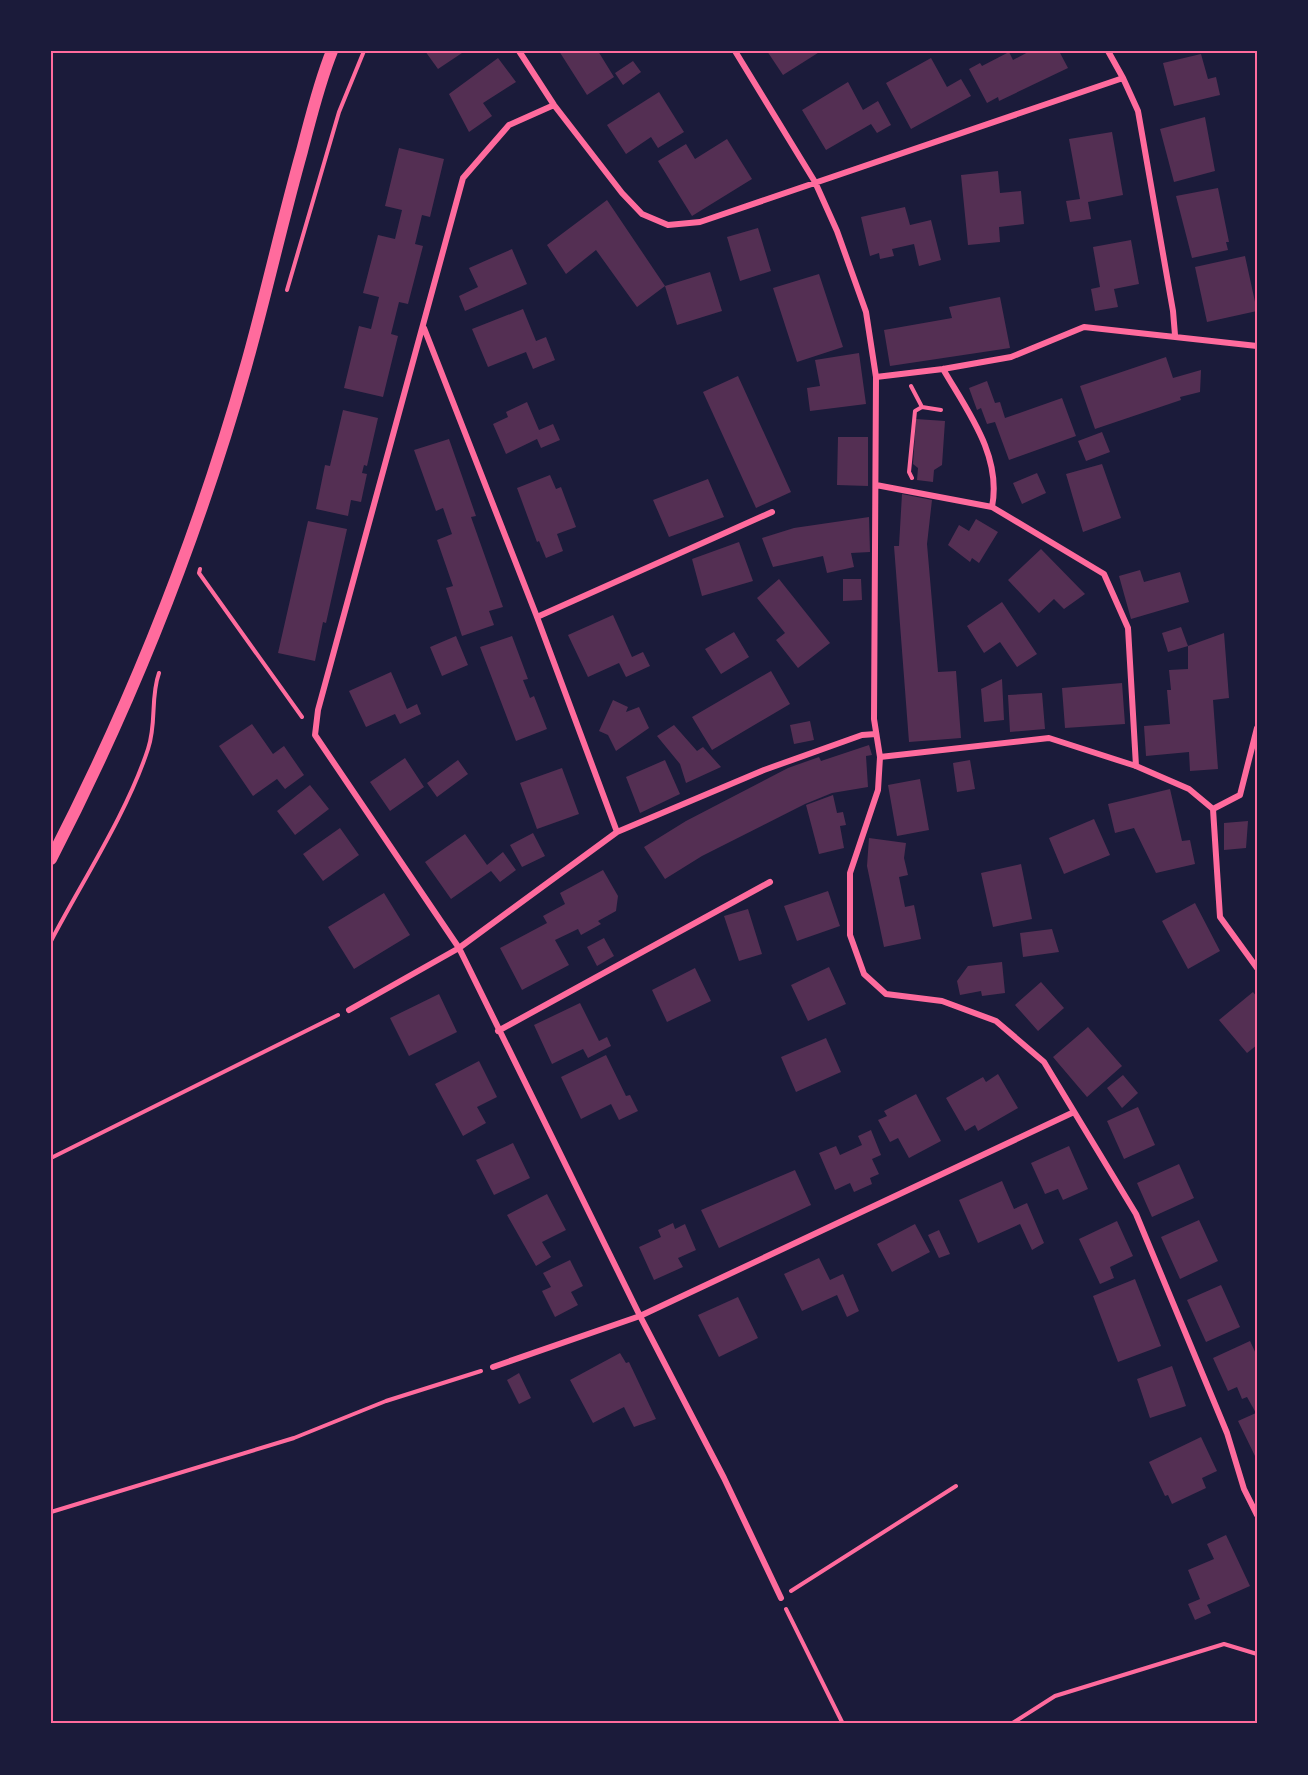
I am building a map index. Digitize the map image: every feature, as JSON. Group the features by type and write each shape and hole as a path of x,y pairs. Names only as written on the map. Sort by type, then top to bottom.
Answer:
{"main road":[{"path":"51,859 92,779 160,621 198,519 246,366 310,121 332,51"}],"street":[{"path":"519,51 554,105 622,193 642,214 668,225 699,222 1123,78"},
{"path":"735,51 815,182 837,231 866,312 876,377 874,719 880,758 878,790 850,873 850,935 864,974 886,994 942,1001 996,1021 1044,1062 1136,1214 1227,1433 1244,1489 1257,1515"},
{"path":"1108,51 1138,111 1173,311 1174,335"},
{"path":"554,105 509,125 463,178 318,710 315,735 459,948 640,1316 729,1488 781,1598"},
{"path":"424,327 537,617 617,832"},
{"path":"876,377 943,369 1011,357 1084,327 1174,335 1257,346"},
{"path":"943,369 982,435 996,486 992,507"},
{"path":"876,485 992,507 1104,574 1128,628 1136,766"},
{"path":"537,617 772,512"},
{"path":"1213,808 1240,795 1257,728"},
{"path":"349,1010 459,948 617,832 764,770 862,735 876,734"},
{"path":"880,758 1049,738 1136,766 1189,789 1213,808 1220,917 1257,968"},
{"path":"498,1031 770,882"},
{"path":"493,1367 640,1316 1074,1112"}],"path":[{"path":"285,296 339,112 364,51"},
{"path":"910,373 911,389 921,407"},
{"path":"914,481 909,472 915,411 921,407 941,410"},
{"path":"202,563 199,573 315,735"},
{"path":"51,941 142,765 154,729 154,686"},
{"path":"51,1158 349,1010"},
{"path":"51,1512 294,1438 386,1401 493,1367"},
{"path":"843,1724 781,1598 956,1486"},
{"path":"1011,1724 1055,1696 1224,1644 1257,1654"}],"building":[{"path":"425,51 465,51 438,69"},
{"path":"559,51 598,51 614,77 587,95"},
{"path":"767,51 821,51 783,75"},
{"path":"1030,51 1059,51 1068,68 999,101 998,97 987,103 969,69 980,63 982,66 1009,52 1013,60"},
{"path":"1201,54 1208,79 1216,77 1220,95 1174,106 1163,63"},
{"path":"498,58 516,82 483,103 492,116 469,132 449,94"},
{"path":"931,58 947,87 961,79 971,96 911,129 886,83"},
{"path":"633,61 641,72 623,85 615,73"},
{"path":"848,82 863,110 878,101 891,125 877,133 871,124 826,150 802,110"},
{"path":"659,92 684,132 658,148 651,137 626,154 607,125"},
{"path":"1205,117 1215,171 1174,182 1160,129"},
{"path":"1112,132 1123,195 1088,202 1091,219 1070,222 1066,201 1080,199 1069,139"},
{"path":"727,139 752,179 692,216 658,161 686,144 695,159"},
{"path":"399,148 444,159 430,217 422,215 415,244 423,246 408,304 399,302 391,334 398,336 383,397 344,388 359,326 371,329 379,297 363,293 378,235 395,239 402,210 385,206"},
{"path":"998,171 1000,193 1021,191 1024,224 999,227 1000,242 968,245 961,175"},
{"path":"1218,188 1229,242 1226,242 1228,250 1192,258 1176,196"},
{"path":"607,200 665,286 637,307 596,250 566,274 547,245"},
{"path":"905,207 910,225 931,220 941,260 919,266 914,244 892,249 894,256 880,259 879,253 870,256 861,217"},
{"path":"758,228 771,271 740,281 727,237"},
{"path":"1131,240 1139,284 1114,289 1118,307 1095,311 1091,289 1100,287 1093,247"},
{"path":"512,249 527,284 465,311 459,296 478,287 469,268"},
{"path":"1245,256 1257,311 1207,322 1195,267"},
{"path":"710,272 722,311 677,325 665,286"},
{"path":"819,274 843,347 797,362 773,288"},
{"path":"1000,297 1010,348 890,366 884,330 952,318 949,307"},
{"path":"523,309 536,341 546,337 555,360 533,369 526,352 488,367 472,329"},
{"path":"859,353 866,404 810,411 807,388 820,386 815,360"},
{"path":"1166,357 1173,378 1201,370 1200,392 1180,397 1181,400 1095,429 1080,386"},
{"path":"738,376 791,492 756,508 703,392"},
{"path":"987,381 995,403 1000,402 1005,418 1062,398 1076,436 1009,460 995,422 987,424 981,408 977,410 969,388"},
{"path":"527,402 539,430 553,424 560,440 541,448 537,439 506,454 493,424 508,417 506,412"},
{"path":"343,410 378,418 367,466 364,465 362,473 367,474 361,502 351,500 348,516 316,509 325,465 330,466"},
{"path":"916,419 945,421 942,465 934,470 933,482 917,480 918,468 913,464"},
{"path":"1102,432 1110,452 1086,461 1078,441"},
{"path":"838,437 868,437 868,486 837,485"},
{"path":"449,439 476,516 471,517 503,607 489,611 494,625 462,636 446,588 453,586 437,540 452,534 443,508 436,511 414,450"},
{"path":"1102,464 1121,518 1083,532 1066,474"},
{"path":"1037,473 1046,493 1022,504 1013,483"},
{"path":"550,475 556,489 561,487 576,527 557,534 563,551 546,558 539,541 537,542 517,488"},
{"path":"708,479 724,517 669,537 653,500"},
{"path":"902,494 932,500 927,544 938,672 956,671 961,738 909,742 894,546 899,546"},
{"path":"869,517 870,552 851,553 854,567 827,573 823,556 773,567 762,538 794,528"},
{"path":"976,519 998,532 979,563 972,558 970,562 948,545 959,525 969,531"},
{"path":"308,521 347,529 315,661 278,653"},
{"path":"739,542 753,581 702,596 692,559"},
{"path":"1041,549 1085,594 1064,609 1054,599 1039,613 1008,580"},
{"path":"1140,570 1144,582 1180,572 1189,602 1131,619 1119,576"},
{"path":"779,579 830,643 798,668 776,640 785,633 757,598"},
{"path":"843,579 861,579 862,600 843,601"},
{"path":"1002,602 1037,654 1017,667 1000,642 984,653 967,626"},
{"path":"613,615 632,657 643,652 650,666 626,677 619,663 588,677 568,635"},
{"path":"1181,627 1188,646 1168,652 1162,633"},
{"path":"734,632 749,657 721,674 705,649"},
{"path":"1224,633 1229,698 1213,700 1218,769 1190,771 1189,752 1146,756 1144,726 1170,724 1167,690 1171,690 1169,670 1188,669 1188,646"},
{"path":"456,636 468,665 442,676 430,647"},
{"path":"512,636 528,679 523,680 530,698 534,696 547,729 516,741 480,647"},
{"path":"771,671 790,704 712,750 692,717"},
{"path":"391,672 407,709 417,704 421,714 400,724 395,714 366,727 349,691"},
{"path":"1002,679 1004,720 984,722 981,689"},
{"path":"1122,683 1125,724 1065,728 1062,688"},
{"path":"1042,693 1045,729 1010,732 1008,695"},
{"path":"613,700 628,707 626,712 639,707 649,728 616,751 608,735 599,731"},
{"path":"810,721 814,740 794,744 790,725"},
{"path":"252,724 273,754 284,746 304,775 285,789 277,779 253,796 219,746"},
{"path":"674,725 697,751 703,747 721,767 686,783 680,764 657,736"},
{"path":"869,745 872,755 866,756 868,787 832,793 805,804 702,856 665,879 644,847 686,821 788,768 819,757 821,761"},
{"path":"405,758 424,787 390,811 370,782"},
{"path":"458,760 468,774 437,797 427,783"},
{"path":"665,760 680,794 640,813 626,777"},
{"path":"970,760 975,789 957,792 953,763"},
{"path":"562,768 579,814 537,829 520,783"},
{"path":"920,779 929,830 897,836 888,785"},
{"path":"310,785 329,809 295,835 277,811"},
{"path":"1170,789 1182,841 1190,840 1195,864 1156,873 1134,828 1115,833 1108,804"},
{"path":"833,795 837,813 843,812 846,825 840,826 844,848 819,854 806,805"},
{"path":"1094,819 1110,855 1064,874 1049,838"},
{"path":"1248,821 1246,848 1224,850 1224,823"},
{"path":"340,828 359,855 323,881 303,854"},
{"path":"533,833 545,856 522,867 510,845"},
{"path":"465,834 487,865 503,852 516,870 500,882 491,871 451,899 425,862"},
{"path":"869,838 906,843 904,858 908,875 899,877 905,907 914,905 921,939 884,947 867,866"},
{"path":"1021,864 1032,919 993,927 981,873"},
{"path":"603,870 618,896 616,911 598,921 601,924 581,935 578,929 555,940 569,965 522,990 500,948 547,923 543,916 565,904 560,893"},
{"path":"828,891 840,926 797,941 784,906"},
{"path":"384,893 410,935 354,969 328,927"},
{"path":"1195,903 1220,951 1188,969 1162,921"},
{"path":"748,909 762,954 739,961 724,916"},
{"path":"1052,929 1059,952 1023,957 1020,933"},
{"path":"604,938 614,956 597,966 587,947"},
{"path":"1002,962 1005,993 982,996 981,991 960,995 957,981 968,966"},
{"path":"829,967 846,1004 808,1021 791,985"},
{"path":"695,968 711,1001 667,1022 652,990"},
{"path":"1041,982 1064,1008 1038,1031 1015,1005"},
{"path":"1253,992 1257,997 1257,1045 1247,1053 1219,1020"},
{"path":"439,994 457,1032 409,1056 390,1018"},
{"path":"580,1003 599,1041 607,1037 611,1046 588,1058 583,1049 552,1064 534,1025"},
{"path":"1088,1027 1122,1066 1087,1097 1053,1057"},
{"path":"826,1038 841,1072 796,1092 781,1057"},
{"path":"606,1055 626,1096 630,1095 638,1111 619,1120 611,1104 581,1119 561,1077"},
{"path":"479,1061 497,1097 477,1107 486,1123 463,1136 435,1084"},
{"path":"998,1074 1018,1108 978,1131 975,1125 965,1131 946,1098 983,1077 986,1082"},
{"path":"1123,1075 1138,1093 1122,1108 1107,1088"},
{"path":"916,1094 941,1141 909,1158 898,1138 890,1142 878,1120 887,1116 884,1111"},
{"path":"1138,1107 1155,1145 1124,1159 1107,1121"},
{"path":"871,1130 881,1155 872,1159 879,1174 870,1178 872,1184 854,1192 850,1183 835,1190 819,1153 836,1146 840,1155 862,1145 858,1136"},
{"path":"513,1143 530,1178 494,1195 476,1160"},
{"path":"1069,1146 1088,1189 1063,1200 1058,1189 1045,1194 1031,1163"},
{"path":"1179,1164 1194,1198 1152,1217 1137,1183"},
{"path":"795,1170 811,1205 719,1248 701,1210"},
{"path":"1002,1181 1014,1209 1027,1203 1044,1243 1032,1250 1020,1224 978,1243 959,1200"},
{"path":"547,1194 566,1230 542,1242 551,1257 536,1266 507,1215"},
{"path":"1199,1220 1218,1261 1180,1279 1161,1237"},
{"path":"1117,1221 1133,1256 1110,1267 1114,1278 1100,1284 1079,1239"},
{"path":"673,1223 675,1229 685,1224 696,1250 678,1258 683,1267 654,1280 639,1247 661,1237 658,1230"},
{"path":"915,1224 930,1252 892,1272 877,1244"},
{"path":"939,1230 950,1254 939,1258 928,1235"},
{"path":"819,1258 830,1280 843,1274 859,1311 847,1317 837,1295 802,1311 784,1274"},
{"path":"570,1260 583,1286 571,1292 578,1305 555,1317 542,1291 551,1287 543,1273"},
{"path":"1135,1279 1161,1346 1118,1362 1093,1296"},
{"path":"1221,1285 1240,1327 1206,1342 1187,1300"},
{"path":"738,1297 758,1338 719,1357 698,1315"},
{"path":"1250,1341 1257,1356 1257,1455 1255,1456 1238,1421 1256,1413 1247,1397 1242,1399 1237,1387 1228,1391 1213,1358"},
{"path":"620,1353 626,1363 629,1362 656,1419 634,1427 624,1407 593,1423 570,1380"},
{"path":"1172,1366 1186,1406 1150,1418 1137,1379"},
{"path":"519,1373 531,1398 519,1404 507,1380"},
{"path":"1201,1437 1217,1471 1202,1478 1206,1488 1172,1504 1168,1495 1165,1496 1149,1462"},
{"path":"1226,1535 1250,1586 1207,1605 1211,1613 1195,1620 1188,1604 1200,1599 1188,1570 1214,1559 1207,1544"}]}
